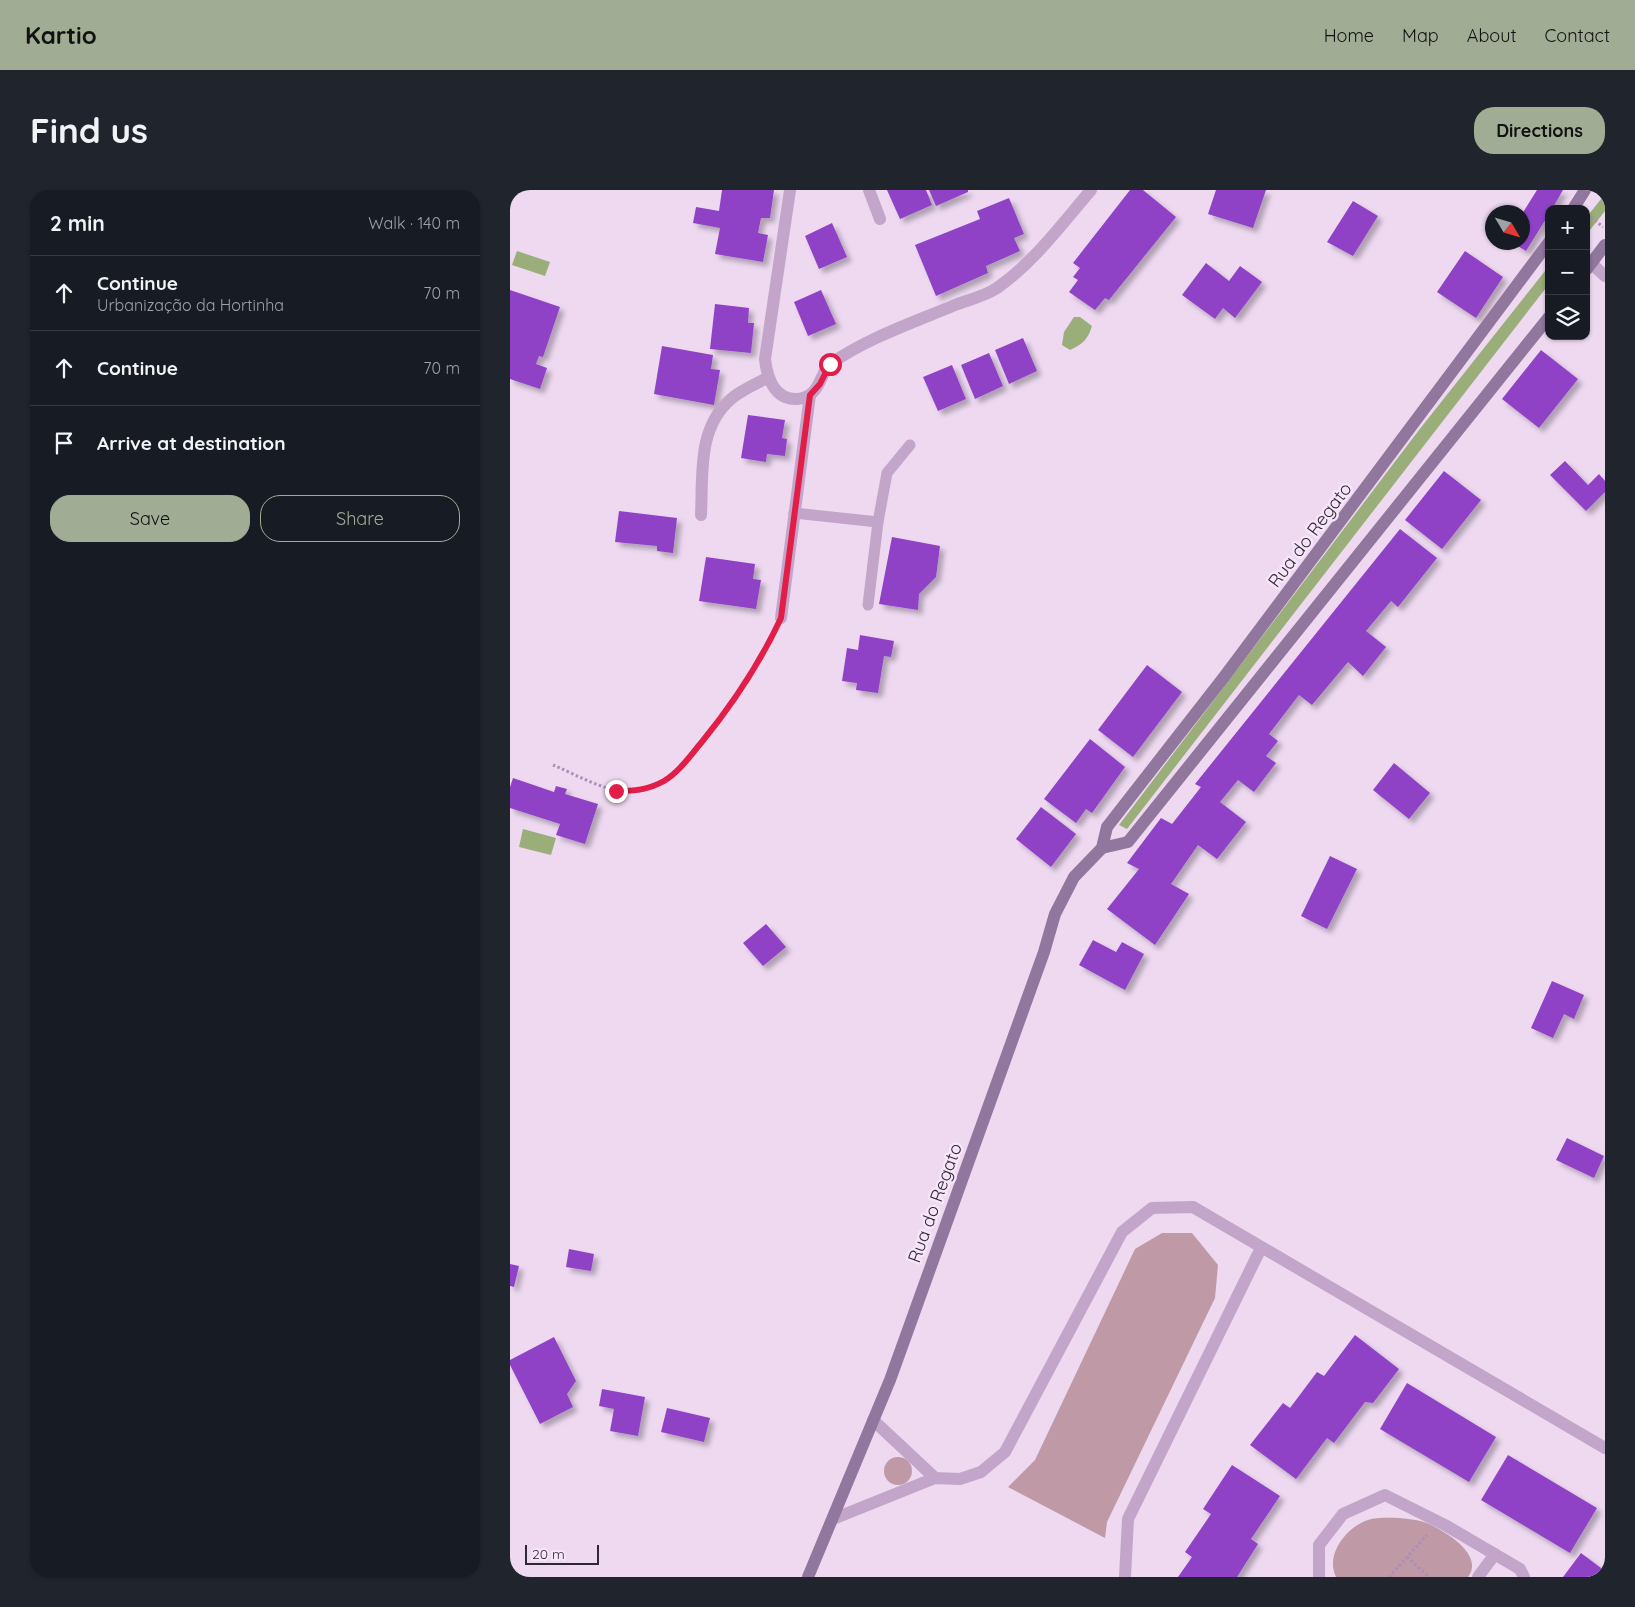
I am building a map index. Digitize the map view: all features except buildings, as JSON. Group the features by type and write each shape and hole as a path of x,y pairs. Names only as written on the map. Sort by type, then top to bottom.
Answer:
{"street":[{"path":"790,190 765,359 767,378 777,392 796,399 810,395 820,384 830,364 852,351 996,288 1036,255 1091,190"},
{"path":"869,190 880,219"},
{"path":"1576,205 1585,190"},
{"path":"1590,266 1605,245"},
{"name":"Rua do Regato","path":"808,1577 873,1420 910,1324 1056,914 1074,877 1102,848 1107,827 1224,677 1545,247"},
{"path":"1590,268 1605,276"},
{"path":"1102,848 1128,842 1545,323"},
{"path":"701,515 704,446 710,425 731,399 767,378"},
{"path":"781,618 810,395"},
{"path":"833,1519 935,1478 960,1479 981,1472 1005,1452 1122,1232 1152,1208 1193,1207 1605,1448"},
{"path":"1125,1577 1128,1519 1261,1248"},
{"path":"873,1420 935,1478"},
{"path":"1319,1577 1319,1545 1343,1514 1385,1495 1439,1522 1520,1569 1524,1577"},
{"path":"1478,1577 1494,1554"}],"lane":[{"path":"868,605 878,522 888,473 910,445"},
{"path":"794,513 878,522"}],"path":[{"path":"1590,217 1605,228"},
{"path":"553,765 616,791 641,791 664,780 685,762 720,720 768,645 781,618"},
{"path":"1389,1577 1439,1522"},
{"path":"1406,1557 1428,1577"}],"shaded area":[{"path":"1605,194 1605,211 1590,230 1590,213"},
{"path":"517,251 550,262 545,276 512,265"},
{"path":"1545,271 1545,289 1127,829 1119,825 1419,430"},
{"path":"1074,317 1080,317 1092,326 1084,341 1070,350 1062,345 1064,332"},
{"path":"523,829 556,838 551,855 519,847"},
{"path":"1162,1233 1192,1233 1218,1265 1215,1298 1107,1522 1105,1538 1008,1487 1035,1460 1135,1249"},
{"path":"898,1457 908,1461 912,1471 908,1481 898,1485 888,1481 884,1471 888,1461"},
{"path":"1400,1518 1427,1523 1461,1545 1471,1560 1472,1569 1468,1577 1336,1577 1333,1569 1333,1560 1335,1551 1345,1535 1368,1520"}],"route":[{"path":"616,791 641,791 664,780 685,762 720,720 768,645 781,618 810,395 820,384 830,364"}]}
